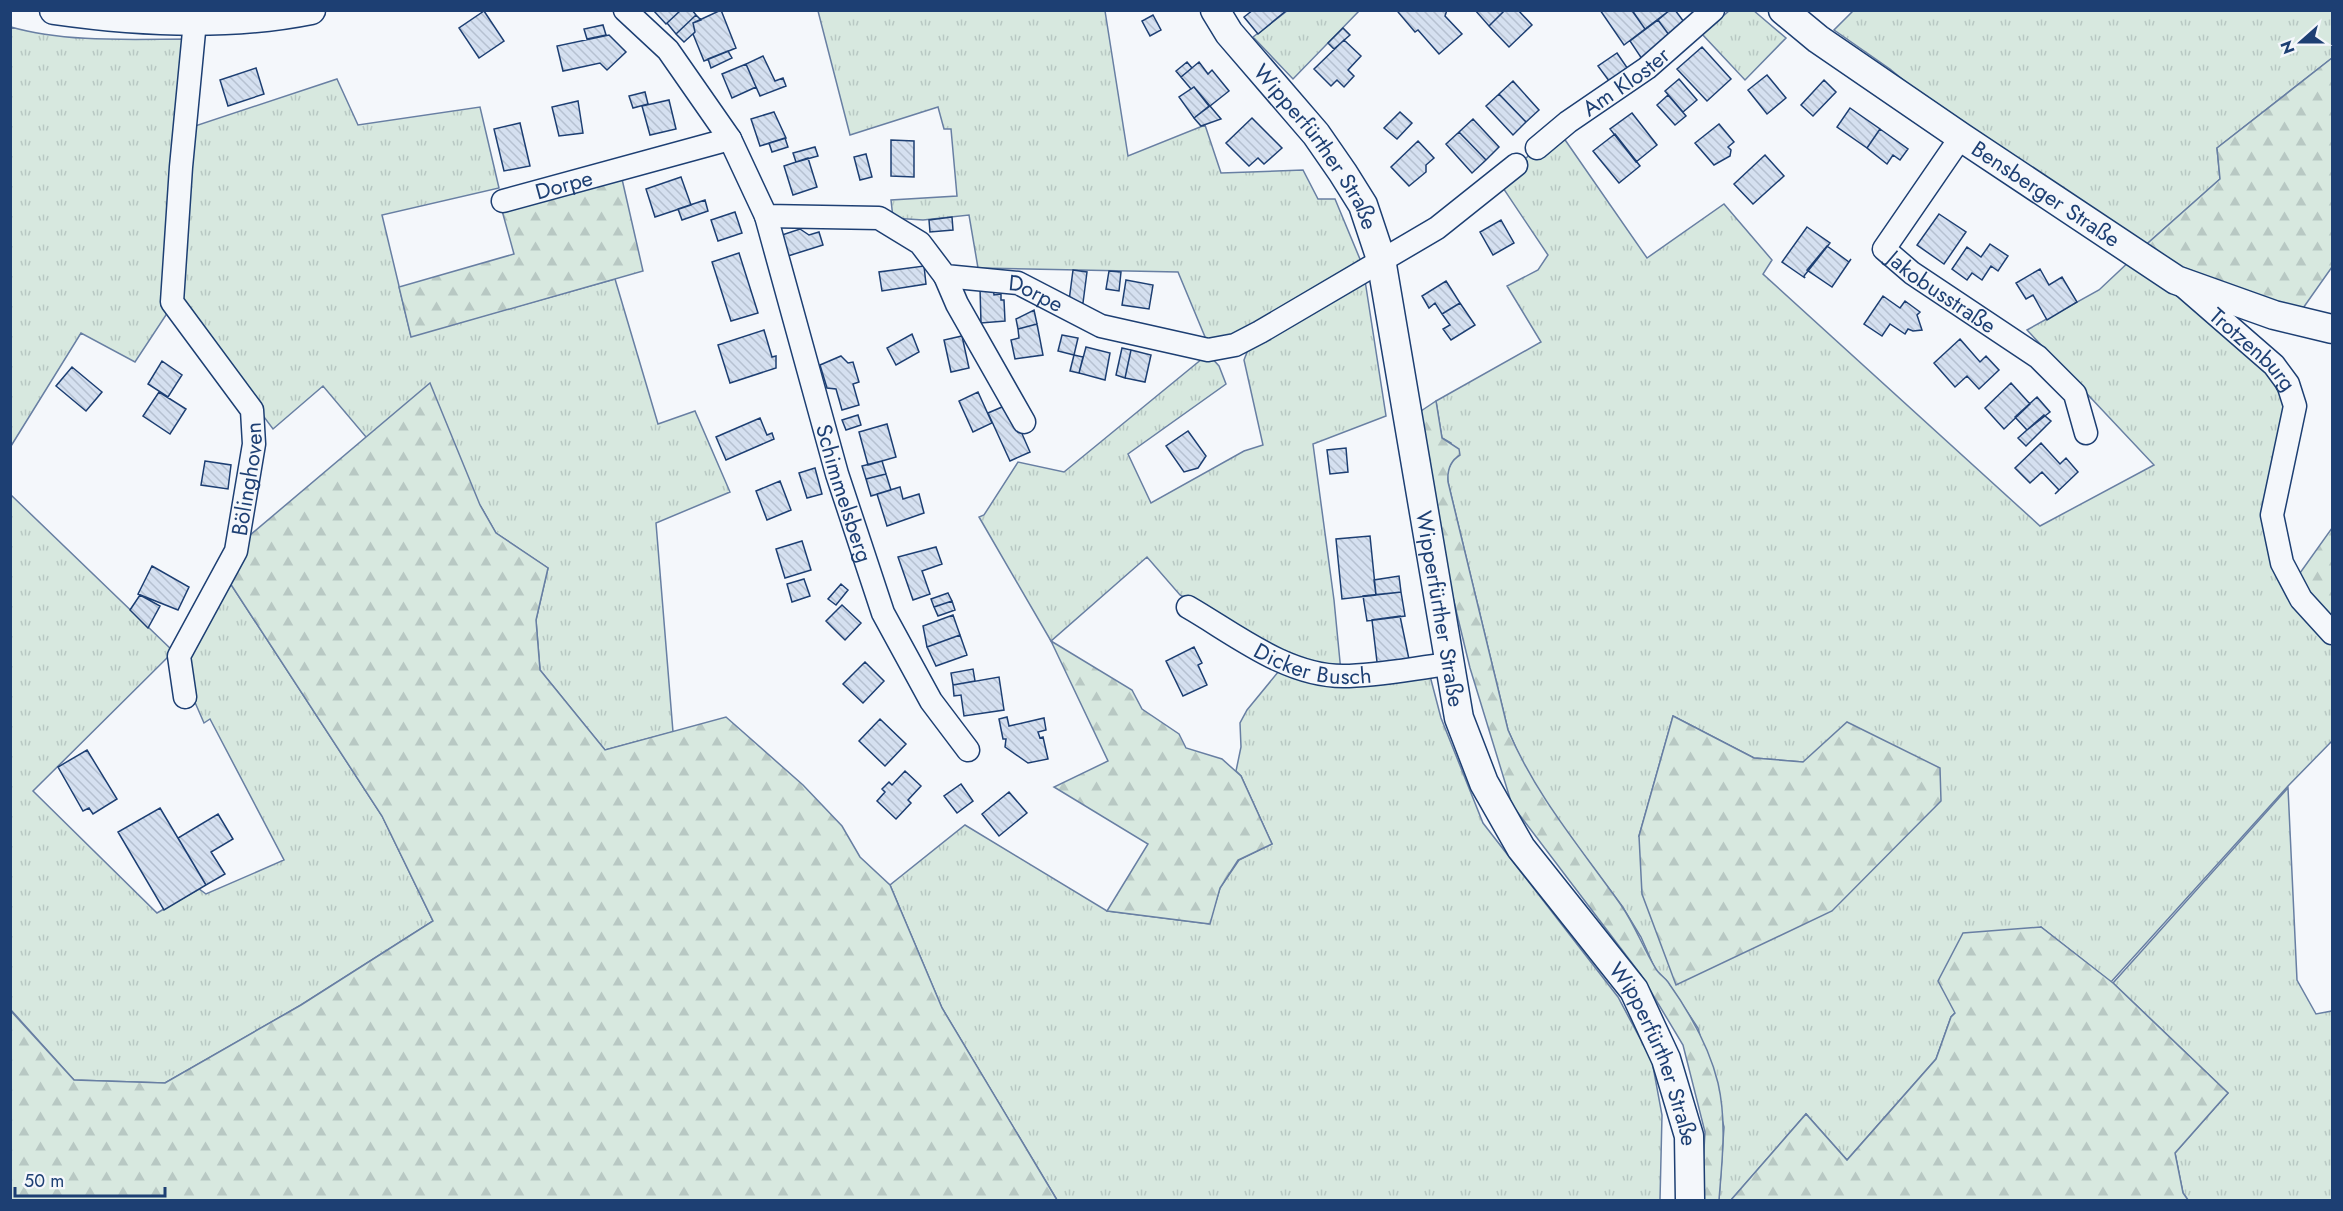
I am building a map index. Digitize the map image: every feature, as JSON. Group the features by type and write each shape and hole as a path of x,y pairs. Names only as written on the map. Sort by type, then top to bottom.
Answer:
{"main road":[{"path":"54,10 195,21 271,19 311,10"},
{"name":"Wipperfürther Straße","path":"1215,10 1229,33 1316,134 1363,205 1382,259 1459,718 1484,783 1521,848 1634,990 1666,1059 1689,1136 1690,1200"},
{"name":"Bensberger Straße","path":"1783,10 1818,39 2176,280 2274,315 2332,329"}],"street":[{"path":"625,10 668,50 730,139 766,216 879,218 920,243 945,276 957,304 1024,422"},
{"name":"Am Kloster","path":"1536,148 1568,122 1647,68 1713,10"},
{"name":"Bölinghoven","path":"185,697 179,657 237,551 254,444 252,410 172,302 181,167 195,21"},
{"name":"Jakobusstraße","path":"1961,137 1884,249 1912,273 2038,357 2074,394 2086,433"},
{"name":"Dorpe","path":"503,201 730,139"},
{"path":"1382,259 1437,228 1516,165"},
{"name":"Schimmelsberg","path":"766,216 837,474 883,613 931,701 968,750"},
{"name":"Dorpe","path":"945,276 1018,283 1101,326 1208,350 1235,345 1382,259"},
{"name":"Trotzenburg","path":"2176,280 2274,365 2288,384 2295,406 2272,515 2282,563 2301,599 2332,633"},
{"name":"Dicker Busch","path":"1188,607 1285,664 1327,674 1354,675 1449,664"}],"green space":[{"path":"1753,10 1786,38 1745,80 1702,34 1729,11"},
{"path":"1854,10 2332,11 2332,58 2217,148 2220,179 2139,251 1963,129 1890,69 1834,30"},
{"path":"818,11 1105,11 1128,156 1205,125 1221,173 1303,170 1318,199 1335,199 1362,264 1261,327 1208,344 1178,272 978,268 969,215 923,220 893,218 891,200 957,196 951,129 944,129 938,107 850,135"},
{"path":"1287,11 1359,11 1293,79 1253,37"},
{"path":"11,27 54,36 77,38 191,39 166,315 135,362 81,333 11,446"},
{"path":"2332,58 2332,267 2301,311 2139,251 2220,179 2217,148"},
{"path":"337,79 358,125 480,107 499,188 382,215 411,336 615,279 658,424 695,411 730,492 656,523 673,732 605,750 540,670 536,620 548,568 496,533 480,505 366,437 323,386 273,429 179,303 195,126"},
{"path":"1561,134 1647,258 1724,204 1772,260 1763,274 2040,526 2154,465 2027,330 2099,290 2133,258 2272,369 2291,408 2268,514 2332,638 2332,741 2288,786 2111,982 2041,927 1951,1017 1936,1059 1847,1160 1806,1114 1731,1200 1719,1200 1724,1127 1698,1028 1666,980 1656,971 1641,937 1622,906 1553,814 1525,768 1508,730 1448,482 1447,472 1453,459 1451,443 1442,438 1436,401 1541,342 1507,286 1538,270 1548,255 1499,182 1534,151","holes":["1673,716 1754,758 1803,762 1639,836"]},
{"path":"622,179 643,271 411,337 399,287 514,254 501,207"},
{"path":"1364,274 1386,416 1313,444 1334,600 1341,672 1288,661 1180,595 1147,557 1051,641 979,517 984,515 1018,462 1064,472 1208,354 1219,366 1226,384 1128,454 1151,503 1244,451 1263,445 1244,360 1249,347"},
{"path":"430,383 480,505 496,533 548,568 536,620 540,670 605,750 726,717 803,785 842,826 860,857 890,885 942,1008 1057,1200 11,1200 10,1010 74,1080 165,1083 301,1005 433,921 382,816 217,563"},
{"path":"1436,401 1442,438 1459,449 1460,455 1450,466 1448,482 1508,730 1545,799 1626,913 1656,969 1676,994 1704,1043 1714,1069 1721,1098 1723,1142 1719,1200 1701,1200 1705,1132 1683,1045 1641,975 1512,805 1470,668 1434,519 1421,411"},
{"path":"11,495 173,651 217,563 382,816 433,921 301,1005 165,1083 74,1080 11,1010","holes":["173,652 204,723 210,719 284,860 206,894 199,889 157,913 33,791"]},
{"path":"2332,528 2332,627 2295,580"},
{"path":"1051,641 1132,690 1142,709 1179,734 1186,748 1222,759 1241,776 1272,844 1238,860 1220,888 1210,924 1107,911 1148,844 1054,787 1108,761"},
{"path":"1283,666 1429,672 1441,718 1483,823 1618,997 1652,1061 1662,1115 1660,1200 1057,1200 942,1008 890,885 965,825 1107,911 1209,924 1220,888 1239,860 1272,844 1241,776 1236,771 1241,747 1240,723 1247,710"},
{"path":"1673,716 1754,758 1803,762 1847,722 1940,768 1941,801 1832,911 1676,985 1642,894 1639,836"},
{"path":"2288,788 2297,980 2316,1014 2332,1011 2332,1200 2188,1200 2183,1193 2175,1153 2228,1093 2113,983"},
{"path":"2041,927 2113,983 2228,1093 2175,1153 2183,1193 2188,1200 1731,1200 1806,1114 1847,1160 1936,1059 1951,1017 1955,1013 1938,981 1963,933"}],"building":[{"path":"653,10 681,10 666,24"},
{"path":"681,10 692,10 696,15 676,34 667,23"},
{"path":"721,10 736,48 704,61 693,34 695,32 693,23"},
{"path":"1253,10 1287,10 1258,34 1244,17"},
{"path":"1399,10 1447,10 1445,16 1462,34 1439,54 1418,30 1415,32 1398,12"},
{"path":"1475,10 1502,10 1503,12 1489,26"},
{"path":"1505,10 1518,10 1532,25 1509,47 1489,26"},
{"path":"1600,10 1632,10 1645,29 1624,45"},
{"path":"1635,10 1670,10 1645,29 1633,12"},
{"path":"1670,10 1675,10 1687,26 1672,39 1658,20"},
{"path":"484,11 504,41 479,58 459,28"},
{"path":"696,15 701,20 693,23 695,32 684,42 676,34"},
{"path":"1153,15 1161,30 1150,36 1142,21"},
{"path":"1658,20 1672,39 1644,62 1630,41"},
{"path":"603,25 606,35 587,39 584,29"},
{"path":"1343,28 1350,35 1334,49 1328,43"},
{"path":"609,35 626,52 607,70 600,63 563,71 557,46"},
{"path":"1344,40 1361,56 1348,70 1354,76 1344,87 1337,80 1331,86 1314,69"},
{"path":"1702,47 1731,79 1707,101 1677,69"},
{"path":"728,51 732,58 711,68 708,59"},
{"path":"1617,53 1630,72 1612,85 1598,66"},
{"path":"763,56 775,81 783,78 786,86 760,96 746,64"},
{"path":"1187,62 1192,68 1181,77 1176,71"},
{"path":"1199,62 1208,74 1212,70 1229,91 1210,106 1194,87 1191,89 1181,77"},
{"path":"746,64 756,87 732,98 722,74"},
{"path":"256,68 264,94 228,106 220,80"},
{"path":"1767,75 1786,98 1767,114 1748,90"},
{"path":"1679,79 1697,100 1683,112 1665,91"},
{"path":"1824,80 1836,92 1813,116 1801,105"},
{"path":"1513,81 1539,110 1526,122 1499,94"},
{"path":"1194,87 1209,106 1194,118 1179,97"},
{"path":"645,92 648,104 633,108 629,96"},
{"path":"1499,94 1526,122 1513,135 1486,106"},
{"path":"1668,95 1686,116 1675,125 1657,105"},
{"path":"669,100 676,129 650,135 642,106"},
{"path":"578,101 583,133 559,136 552,107"},
{"path":"1210,106 1221,119 1201,126 1194,118"},
{"path":"1850,108 1880,129 1867,148 1837,127"},
{"path":"774,112 786,138 760,146 751,119"},
{"path":"1400,112 1412,123 1397,139 1384,128"},
{"path":"1632,113 1657,145 1636,162 1610,129"},
{"path":"1252,118 1282,148 1264,164 1258,158 1249,166 1226,143"},
{"path":"1473,119 1499,147 1486,160 1459,132"},
{"path":"520,123 530,166 504,171 494,129"},
{"path":"1719,124 1734,142 1728,147 1731,150 1730,156 1714,165 1695,143"},
{"path":"1880,129 1908,149 1900,160 1893,155 1887,164 1867,148"},
{"path":"1459,132 1486,160 1472,173 1446,144"},
{"path":"1615,134 1640,166 1619,183 1593,151"},
{"path":"785,138 788,147 772,152 769,143"},
{"path":"891,140 914,141 914,177 891,176"},
{"path":"1418,141 1434,158 1426,165 1426,172 1409,186 1391,167"},
{"path":"815,147 818,156 796,162 793,153"},
{"path":"866,154 872,177 860,180 854,157"},
{"path":"1765,155 1784,176 1753,204 1734,184"},
{"path":"808,158 817,187 793,195 784,166"},
{"path":"681,177 691,205 655,217 646,189"},
{"path":"705,200 708,211 682,220 678,209"},
{"path":"735,212 742,233 718,241 711,220"},
{"path":"1939,214 1966,232 1944,264 1917,245"},
{"path":"952,217 953,230 930,232 929,220"},
{"path":"1501,220 1514,243 1493,255 1480,232"},
{"path":"1807,227 1830,243 1804,276 1805,278 1782,262"},
{"path":"800,229 809,235 819,232 823,245 788,256 782,235"},
{"path":"1990,244 2008,256 1998,271 1991,266 1982,280 1972,273 1967,280 1952,269 1967,247 1981,257"},
{"path":"1827,246 1849,262 1832,287 1807,270"},
{"path":"739,253 758,313 731,321 712,262"},
{"path":"924,266 926,284 882,291 879,272"},
{"path":"2040,269 2049,285 2062,277 2077,302 2047,320 2033,295 2026,299 2016,283"},
{"path":"1073,270 1087,272 1083,303 1069,301"},
{"path":"1109,271 1121,272 1119,291 1106,289"},
{"path":"1126,280 1153,285 1149,309 1122,305"},
{"path":"1446,281 1460,303 1442,314 1435,303 1429,308 1422,296"},
{"path":"993,287 994,295 1001,294 1001,300 1004,300 1005,321 981,323 980,288"},
{"path":"1883,296 1900,308 1905,301 1920,312 1917,315 1922,330 1908,329 1905,334 1890,324 1882,336 1864,324"},
{"path":"1460,303 1475,325 1451,340 1443,329 1450,325 1442,314"},
{"path":"1034,310 1037,324 1018,329 1016,319"},
{"path":"1037,324 1043,355 1015,359 1011,340 1019,338 1018,329"},
{"path":"764,330 772,357 776,356 776,368 730,383 718,345"},
{"path":"912,334 919,352 896,365 887,348"},
{"path":"1062,335 1078,338 1074,355 1058,351"},
{"path":"962,336 969,368 951,372 944,340"},
{"path":"1960,339 1980,362 1986,356 1999,370 1979,389 1967,376 1955,387 1934,363"},
{"path":"1086,347 1110,353 1105,380 1079,373"},
{"path":"1122,348 1131,350 1125,378 1116,375"},
{"path":"1131,350 1151,355 1145,382 1125,378"},
{"path":"1074,355 1083,357 1079,373 1070,371"},
{"path":"841,356 848,363 853,362 859,382 853,384 859,405 842,410 836,389 827,388 820,365"},
{"path":"162,361 182,375 168,397 148,384"},
{"path":"72,367 102,392 86,411 56,386"},
{"path":"2011,383 2030,404 2004,429 1985,408"},
{"path":"159,392 186,409 170,434 143,416"},
{"path":"978,392 992,423 973,432 959,401"},
{"path":"2037,397 2050,412 2027,430 2015,417"},
{"path":"1009,404 1030,452 1010,461 988,413"},
{"path":"858,415 861,425 846,430 842,420"},
{"path":"2044,415 2051,421 2026,446 2018,438"},
{"path":"760,418 767,435 772,433 774,439 726,460 716,437"},
{"path":"887,424 896,457 868,465 859,432"},
{"path":"1188,431 1206,456 1198,468 1184,472 1166,446"},
{"path":"2041,443 2060,464 2066,458 2078,472 2055,494 2059,490 2042,472 2030,483 2015,468"},
{"path":"1346,448 1348,472 1330,474 1327,450"},
{"path":"205,461 231,465 228,489 201,485"},
{"path":"882,461 886,474 866,479 862,466"},
{"path":"815,468 822,494 807,498 799,473"},
{"path":"886,474 891,490 871,496 866,479"},
{"path":"780,481 791,510 767,520 756,491"},
{"path":"900,487 903,499 919,494 924,513 887,526 877,494"},
{"path":"1370,536 1376,595 1342,599 1336,539"},
{"path":"802,541 811,570 785,578 776,549"},
{"path":"936,547 942,564 922,571 930,594 913,600 898,557"},
{"path":"152,566 189,587 178,610 138,594"},
{"path":"1399,576 1401,592 1376,595 1374,580"},
{"path":"804,579 810,596 792,602 787,584"},
{"path":"841,584 848,590 836,605 828,599"},
{"path":"1401,592 1405,616 1367,621 1363,596"},
{"path":"948,593 952,601 934,607 931,599"},
{"path":"140,595 160,606 148,628 130,610"},
{"path":"952,601 955,610 938,616 934,607"},
{"path":"842,605 861,623 845,640 826,621"},
{"path":"953,615 960,635 927,647 923,626"},
{"path":"1400,616 1410,664 1378,670 1372,620"},
{"path":"960,635 967,655 936,666 927,647"},
{"path":"1194,647 1202,663 1198,665 1207,685 1183,696 1166,661"},
{"path":"865,662 884,681 863,703 843,684"},
{"path":"973,669 975,681 953,685 951,673"},
{"path":"999,677 1004,710 964,716 961,695 954,696 953,685"},
{"path":"1007,717 1009,726 1044,718 1046,730 1038,732 1040,738 1043,737 1048,759 1028,763 1005,747 1006,739 1003,739 999,719"},
{"path":"880,719 906,744 885,766 859,741"},
{"path":"87,750 117,799 93,814 89,808 83,811 58,767"},
{"path":"905,771 921,786 908,800 911,803 896,819 877,801 885,792 882,789 889,782 892,785"},
{"path":"961,784 973,801 957,813 944,796"},
{"path":"1009,792 1027,813 999,836 982,814"},
{"path":"160,808 206,885 164,910 118,832"},
{"path":"218,814 233,839 211,852 225,874 206,885 178,838"}]}
